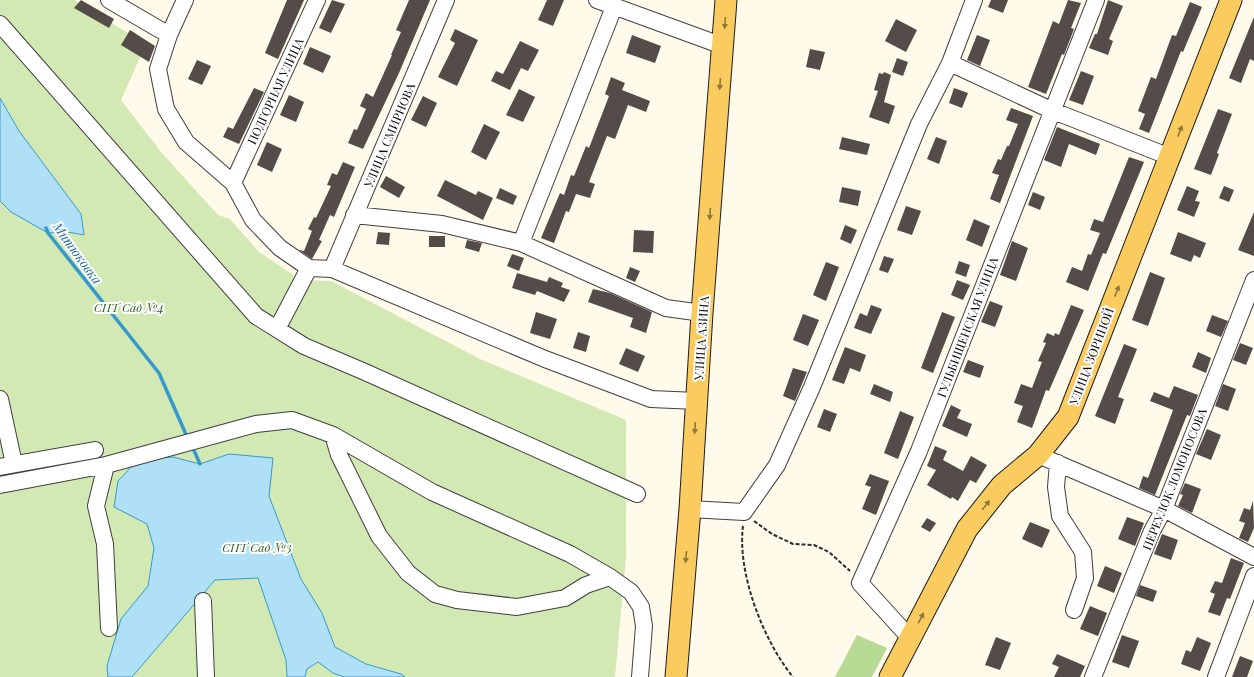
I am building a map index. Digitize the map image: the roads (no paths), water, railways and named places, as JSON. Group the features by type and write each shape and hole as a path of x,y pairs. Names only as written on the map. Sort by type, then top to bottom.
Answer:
{"main road":[{"name":"УЛИЦА АЗИНА","path":"676,677 690,509 702,313 726,0"},
{"name":"УЛИЦА ЗОРИНОЙ","path":"890,677 968,530 1002,485 1038,455 1068,417 1231,0"}],"street":[{"path":"109,0 169,35"},
{"path":"185,0 169,35 158,69 166,109 186,142 233,183 253,220 280,248 309,268 332,269 545,359 650,399 697,400"},
{"name":"ПОДГОРНАЯ УЛИЦА","path":"233,183 317,0"},
{"name":"УЛИЦА СМИРНОВА","path":"332,269 446,0"},
{"path":"597,0 614,8 723,46"},
{"path":"690,509 744,512 777,465 812,387 919,124 950,64 974,0"},
{"name":"ГУЛЬБИЩЕНСКАЯ УЛИЦА","path":"910,638 860,583 919,451 1051,110 1096,0"},
{"path":"521,243 614,8"},
{"path":"3,34 256,316 304,346 637,494"},
{"path":"950,64 1051,110 1170,157"},
{"path":"354,215 442,224 521,243 659,305 702,313"},
{"path":"277,329 309,268"},
{"name":"ПЕРЕУЛОК ЛОМОНОСОВА","path":"1093,677 1152,531 1164,509 1254,280"},
{"path":"0,399 7,465 95,450"},
{"path":"0,485 106,465 256,424 292,420 333,434 432,492 570,554 610,577 631,592 641,607 644,626 640,677"},
{"path":"333,434 339,455 379,536 408,573 435,594 457,600 517,608 565,598 586,585 610,577"},
{"path":"1038,455 1164,509 1254,557"},
{"path":"1058,463 1056,487 1060,516 1083,552 1085,578 1074,610"},
{"path":"106,465 96,506 105,544 109,628"},
{"path":"1216,677 1254,576"},
{"path":"203,601 206,677"}],"water":[{"path":"0,98 19,131 81,214 84,235 68,232 48,233 11,212 0,201"},
{"path":"229,454 273,458 269,496 301,579 322,613 335,647 366,664 401,674 405,677 344,677 333,673 318,662 307,669 305,677 287,677 286,660 258,578 215,580 132,677 108,677 107,666 121,619 148,586 154,548 147,524 114,507 118,481 134,464 151,459 173,457 200,464"}],"waterway":[{"name":"Митюковка","path":"46,228 48,233 159,373 188,439"},
{"name":"Митюковка","path":"192,446 200,464"}],"park label":[{"name":"СНТ Сад №4","path":"129,307"},
{"name":"СНТ Сад №3","path":"257,547"}]}
